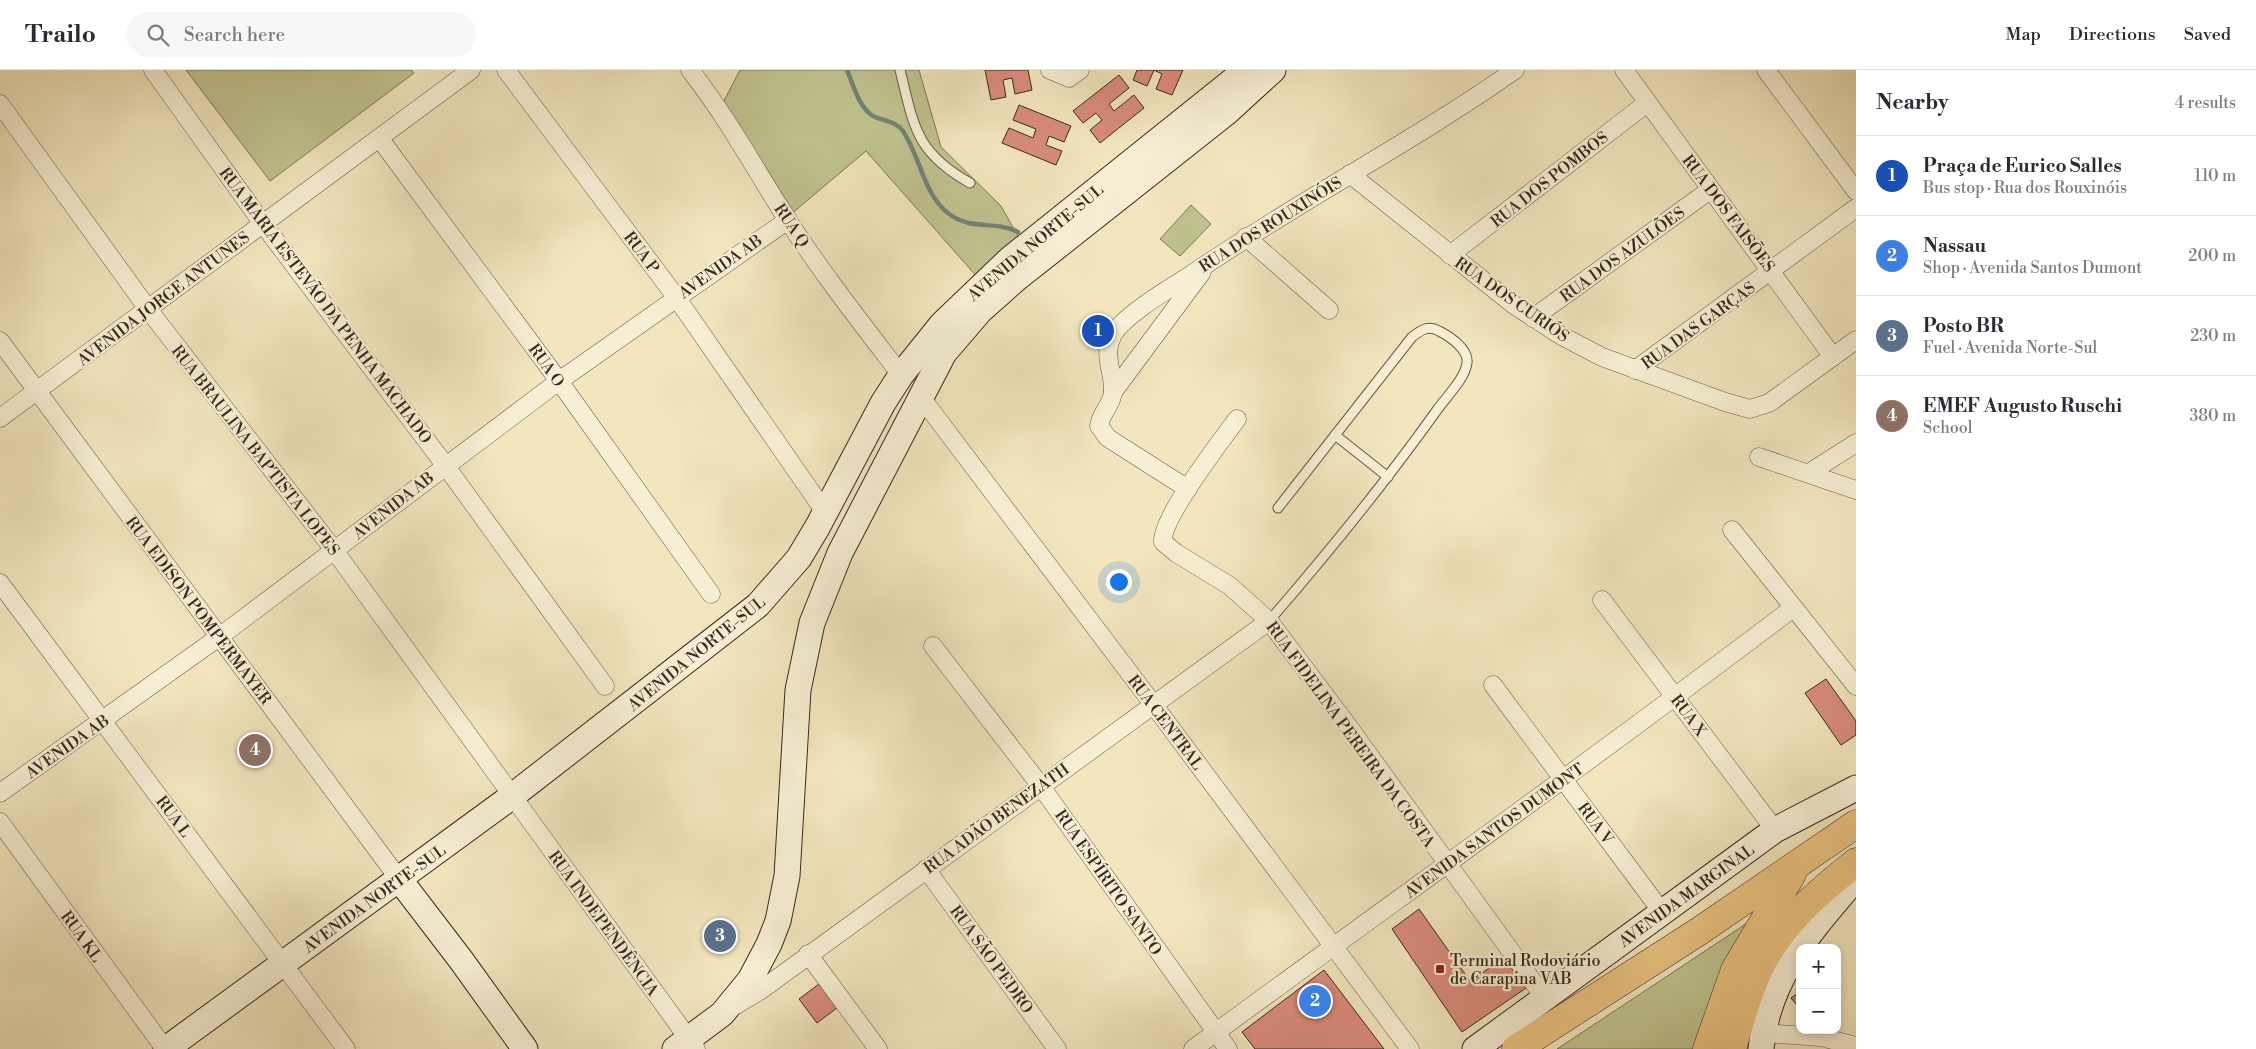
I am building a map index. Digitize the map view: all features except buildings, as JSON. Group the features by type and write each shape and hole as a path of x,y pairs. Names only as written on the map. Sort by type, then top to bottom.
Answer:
{"main road":[{"name":"AVENIDA NORTE-SUL","path":"165,1049 511,797 758,605 799,558 869,426 902,375 942,324 981,285 1246,70"},
{"name":"AVENIDA NORTE-SUL","path":"687,1046 722,1014 761,963 778,921 784,896 798,690 812,622 840,553 944,353 980,311 1045,254 1233,108 1273,70"},
{"name":"AVENIDA MARGINAL","path":"1475,1049 1775,830 1856,788"},
{"path":"1516,1049 1856,824"},
{"path":"1732,1049 1744,1008 1765,958 1794,916 1827,885 1856,862"},
{"path":"1706,1049 1734,970 1798,864"},
{"path":"1761,1041 1767,1011 1777,985 1806,938 1856,878"},
{"path":"399,879 461,960 525,1049"}],"street":[{"name":"RUA MARIA ESTEVÃO DA PENHA MACHADO","path":"153,70 264,224 445,465 605,686"},
{"name":"AVENIDA JORGE ANTUNES","path":"0,418 471,70"},
{"name":"RUA P","path":"506,70 676,297 825,512"},
{"name":"RUA Q","path":"690,70 740,140 788,220 902,375"},
{"path":"1050,70 1069,78 1080,70"},
{"name":"RUA DOS ROUXINÓIS","path":"1113,392 1107,360 1108,349 1117,329 1246,237 1472,100 1515,70"},
{"name":"RUA DOS FAISÕES","path":"1624,70 1833,357"},
{"path":"1766,70 1856,191"},
{"name":"RUA DOS POMBOS","path":"1450,256 1647,103"},
{"name":"RUA BRAULINA BAPTISTA LOPES","path":"0,104 148,309 334,550 511,797"},
{"name":"RUA O","path":"380,139 559,381 710,594"},
{"name":"RUA DOS CURIÓS","path":"1350,174 1450,256 1533,318 1577,345 1635,370 1750,409 1770,403 1833,357"},
{"name":"RUA DOS AZULÕES","path":"1533,318 1710,190"},
{"name":"RUA DAS GARÇAS","path":"1635,370 1856,208"},
{"name":"AVENIDA AB","path":"0,792 103,721 219,637 559,381 788,220"},
{"path":"1246,237 1329,310"},
{"path":"1188,489 1108,438 1099,426 1113,392 1210,261"},
{"path":"1833,357 1856,340"},
{"name":"RUA EDISON POMPERMAYER","path":"0,341 399,879"},
{"name":"RUA CENTRAL","path":"920,396 1154,704 1410,1049"},
{"name":"RUA FIDELINA PEREIRA DA COSTA","path":"1237,419 1188,489 1166,526 1163,542 1176,553 1230,586 1269,620 1343,718 1447,865 1490,919 1544,997"},
{"path":"1809,473 1856,443"},
{"path":"1759,456 1856,490"},
{"path":"1732,530 1856,686"},
{"name":"RUA L","path":"0,583 346,1049"},
{"name":"RUA X","path":"1602,600 1775,830"},
{"name":"AVENIDA SANTOS DUMONT","path":"1193,1049 1332,946 1564,780 1793,608"},
{"name":"RUA ADÃO BENEZATH","path":"722,1014 761,990 1269,620"},
{"name":"RUA ESPÍRITO SANTO","path":"933,646 1040,785 1228,1049"},
{"name":"RUA V","path":"1493,685 1662,912"},
{"name":"RUA INDEPENDÊNCIA","path":"511,797 687,1046"},
{"name":"RUA KL","path":"0,822 165,1049"},
{"name":"RUA SÃO PEDRO","path":"926,869 1057,1049"},
{"path":"808,954 878,1049"},
{"path":"1761,1041 1821,1037 1856,1046"}],"lane":[{"path":"900,70 914,129 929,152 954,175 970,183"},
{"path":"1269,620 1388,477 1466,367 1467,355 1448,337 1431,328 1423,328 1412,337 1278,508"},
{"path":"1335,435 1388,477"}],"green space":[{"path":"186,70 411,70 414,73 270,181"},
{"path":"740,70 919,70 941,147 1001,206 1020,240 978,278 866,151 790,215 717,114"},
{"path":"1191,205 1211,224 1180,256 1160,239"},
{"path":"1767,910 1701,1049 1557,1049"}],"waterway":[{"path":"847,70 857,95 868,112 873,116 897,125 903,131 928,186 940,206 949,214 966,222 1009,228 1018,232"}],"place":[{"name":"Praça de Eurico Salles","path":"1098,331"},
{"name":"EMEF Augusto Ruschi","path":"255,750"},
{"name":"Posto BR","path":"720,936"},
{"name":"Terminal Rodoviário de Carapina VAB","path":"1440,969"},
{"name":"Nassau","path":"1315,1001"}]}
